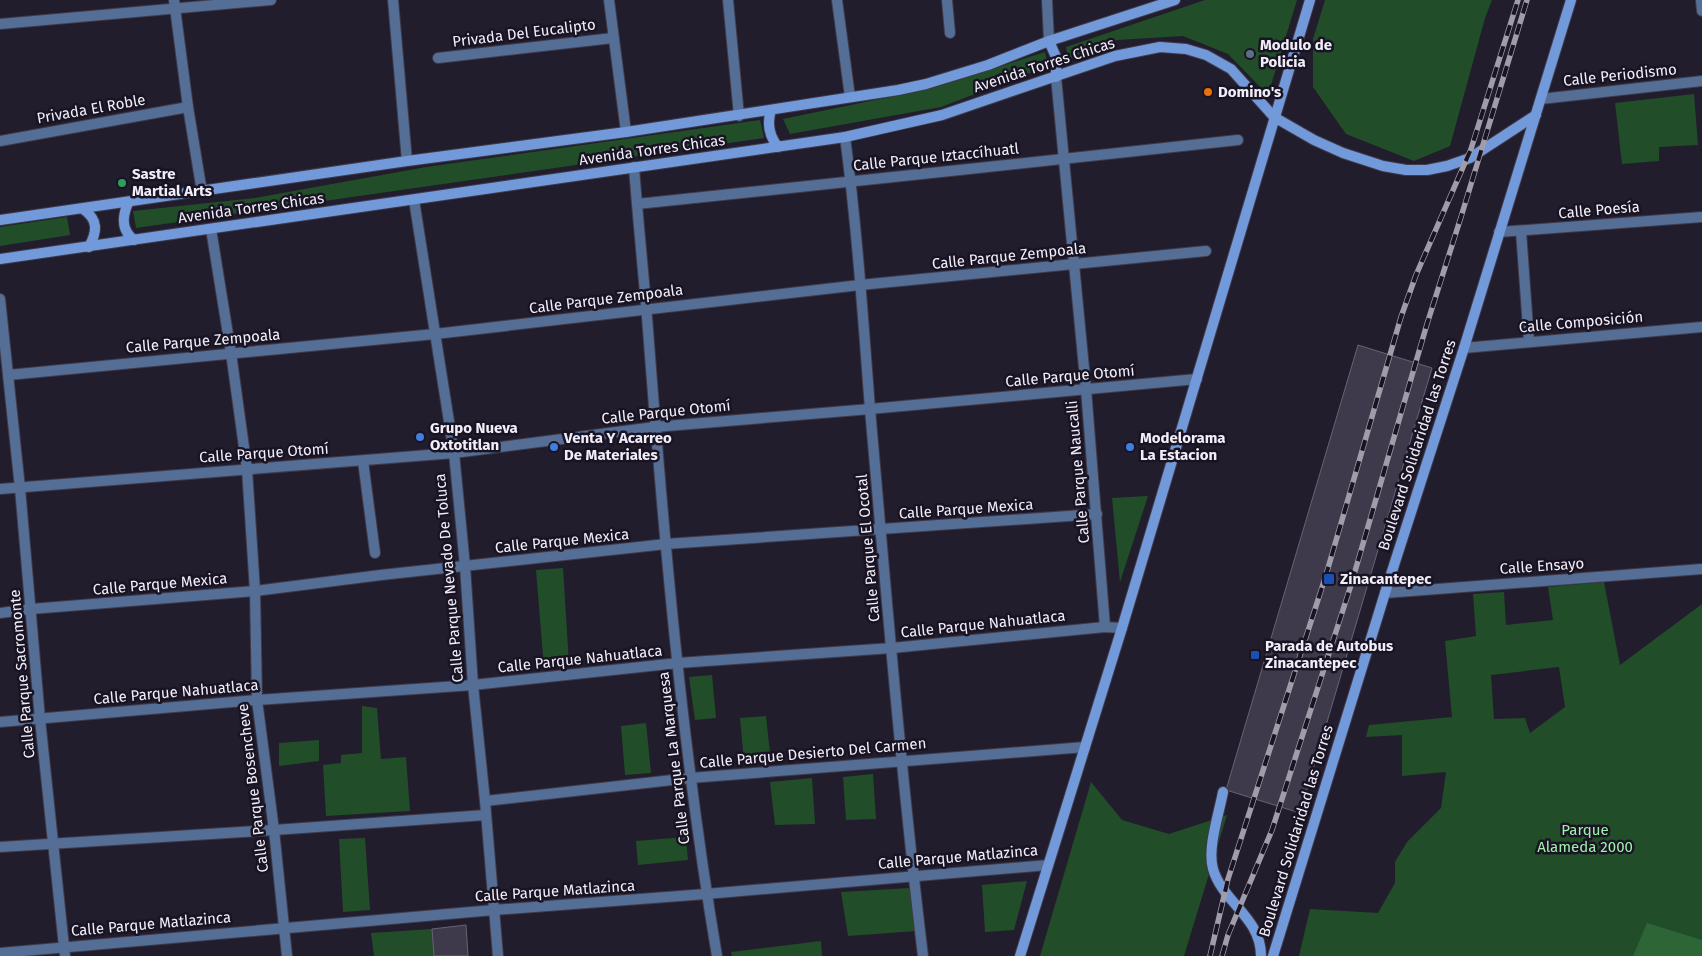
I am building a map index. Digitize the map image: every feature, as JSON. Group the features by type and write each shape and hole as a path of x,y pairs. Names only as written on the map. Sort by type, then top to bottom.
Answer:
{"main road":[{"name":"Avenida Torres Chicas","path":"0,220 128,203 407,161 739,116 898,90 926,84 988,65 1049,41 1175,0"},
{"path":"1020,956 1122,628 1310,0"},
{"name":"Boulevard Solidaridad las Torres","path":"1273,956 1571,0"},
{"path":"1049,41 1056,57 1056,77"},
{"name":"Avenida Torres Chicas","path":"0,259 845,137 942,115 1115,56 1160,47 1186,49 1206,55 1230,69 1274,118"},
{"path":"771,110 769,116 770,134 778,147"},
{"path":"1274,118 1343,153 1383,166 1406,170 1427,170 1447,166 1470,158 1536,115"},
{"path":"128,203 123,216 124,225 126,232 134,240"},
{"path":"83,209 94,220 94,237 88,247"},
{"path":"1224,792 1211,851 1214,870 1221,886 1252,924 1258,937 1260,956"}],"street":[{"path":"0,24 174,5 271,0"},
{"path":"393,0 407,161"},
{"path":"609,0 626,132"},
{"path":"728,0 739,116"},
{"path":"837,0 850,97"},
{"path":"947,0 950,33"},
{"path":"1047,0 1049,41"},
{"path":"1701,0 1702,11"},
{"path":"174,5 202,192"},
{"name":"Privada Del Eucalipto","path":"438,58 613,38"},
{"name":"Calle Parque Naucalli","path":"1056,77 1086,389 1105,627"},
{"name":"Calle Periodismo","path":"1541,98 1702,82"},
{"name":"Privada El Roble","path":"0,140 188,107"},
{"name":"Calle Parque El Ocotal","path":"845,137 851,180 902,761 923,956"},
{"name":"Calle Parque Iztaccíhuatl","path":"637,204 1238,140"},
{"name":"Calle Parque La Marquesa","path":"634,167 666,544 690,778 706,894 717,956"},
{"name":"Calle Parque Nevado De Toluca","path":"414,200 454,453 498,956"},
{"name":"Calle Poesía","path":"1499,232 1702,217"},
{"name":"Calle Parque Bosencheve","path":"211,229 232,353 247,469 255,591 258,700 287,956"},
{"path":"1521,231 1529,342"},
{"name":"Calle Parque Zempoala","path":"8,375 435,334 860,285 1206,251"},
{"name":"Calle Parque Sacromonte","path":"0,299 64,951"},
{"name":"Calle Composición","path":"1464,348 1702,327"},
{"name":"Calle Parque Otomí","path":"0,489 454,453 656,427 1197,379"},
{"path":"363,461 375,553"},
{"name":"Calle Parque Mexica","path":"0,613 255,591 666,544 1097,514"},
{"name":"Calle Ensayo","path":"1385,593 1702,570"},
{"name":"Calle Parque Nahuatlaca","path":"0,722 258,700 473,686 678,663 892,648 1105,627 1122,628"},
{"name":"Calle Parque Desierto Del Carmen","path":"485,801 690,778 1084,747"},
{"path":"0,847 274,830 486,814"},
{"name":"Calle Parque Matlazinca","path":"0,953 64,951 284,928 1048,865"}],"green space":[{"path":"1205,0 1297,0 1268,95 1228,54 1183,36 1117,40 1068,60 1066,47"},
{"path":"1325,0 1492,0 1485,18 1450,146 1414,161 1346,134 1313,87 1313,39"},
{"path":"1045,52 1048,66 941,107 790,134 783,119 933,88"},
{"path":"1694,94 1698,145 1659,147 1659,161 1622,164 1615,103"},
{"path":"760,120 764,138 136,228 133,211 255,198 426,167"},
{"path":"67,217 70,235 0,246 0,227"},
{"path":"1148,496 1120,582 1112,498"},
{"path":"563,568 569,664 544,668 536,570"},
{"name":"Parque Alameda 2000","path":"1604,582 1620,665 1702,604 1702,956 1299,956 1310,909 1378,913 1395,883 1395,862 1407,842 1441,808 1446,772 1402,776 1402,735 1366,737 1369,725 1452,717 1445,641 1476,636 1473,594 1504,592 1506,625 1553,620 1548,587","holes":["1559,667 1565,707 1530,733 1525,718 1494,719 1491,675"]},
{"path":"712,675 716,718 695,720 689,677"},
{"path":"362,706 377,708 381,759 406,757 410,811 326,816 323,765 341,763 341,755 362,753"},
{"path":"766,716 771,763 744,762 740,718"},
{"path":"646,723 651,773 625,775 621,726"},
{"path":"319,740 319,761 279,766 279,743"},
{"path":"873,774 876,819 846,820 843,777"},
{"path":"812,778 815,824 775,825 770,782"},
{"path":"1091,782 1122,820 1169,834 1227,815 1184,956 1040,956"},
{"path":"686,837 688,860 638,865 636,841"},
{"path":"365,838 370,910 343,912 339,839"},
{"path":"1027,881 1014,930 985,932 982,885"},
{"path":"910,888 916,931 848,936 841,892"},
{"path":"1647,923 1702,940 1702,956 1633,956"},
{"path":"432,929 434,956 374,956 371,933"},
{"path":"821,941 822,956 732,956 731,952"}],"building":[{"name":"Zinacantepec","path":"1358,345 1432,368 1300,813 1226,790"},
{"path":"466,925 468,956 434,956 432,929"}],"railway":[{"path":"1210,956 1228,879 1326,575 1401,317 1416,275 1471,149 1518,0"},
{"path":"1222,956 1228,935 1272,830 1351,585 1427,324 1527,0"}],"place":[{"name":"Modulo de Policia","path":"1250,54"},
{"name":"Domino's","path":"1208,92"},
{"name":"Sastre Martial Arts","path":"122,183"},
{"name":"Grupo Nueva Oxtotitlan","path":"420,437"},
{"name":"Venta Y Acarreo De Materiales","path":"554,447"},
{"name":"Modelorama La Estacion","path":"1130,447"},
{"name":"Zinacantepec","path":"1329,579"},
{"name":"Parada de Autobus Zinacantepec","path":"1255,655"}]}
